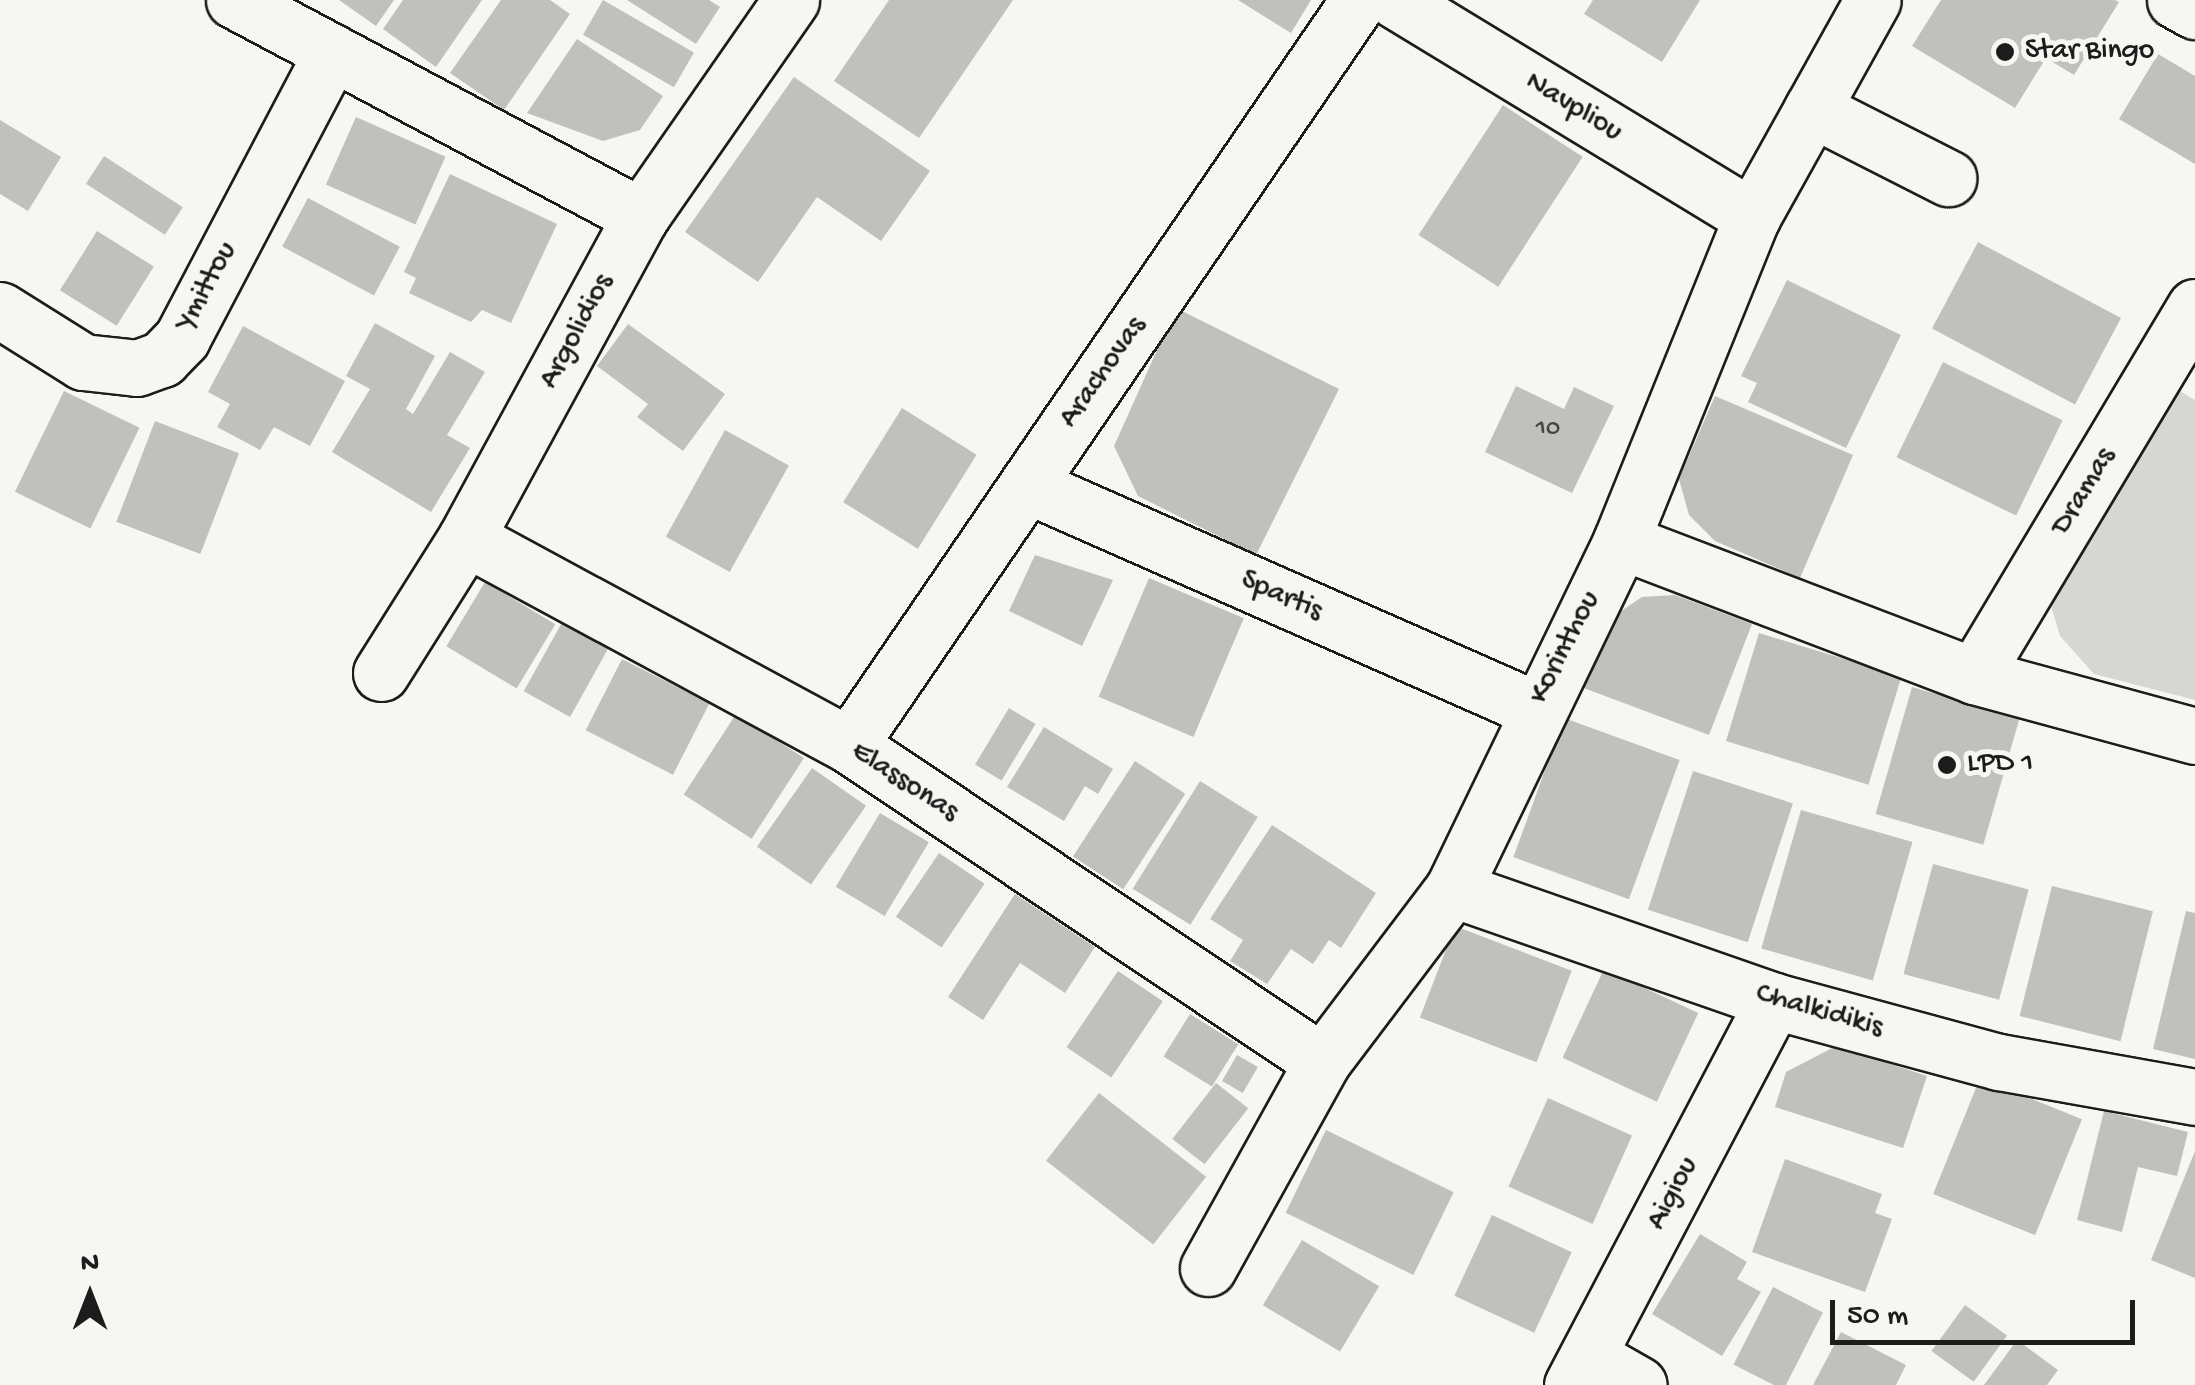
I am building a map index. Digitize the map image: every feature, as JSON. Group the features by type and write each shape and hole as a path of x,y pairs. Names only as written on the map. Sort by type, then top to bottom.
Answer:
{"street":[{"path":"234,0 640,216"},
{"name":"Argolidios","path":"381,673 466,538 640,216 791,0"},
{"name":"Arachovas","path":"848,745 1359,0"},
{"name":"Navpliou","path":"1395,0 1752,217"},
{"name":"Korinthou","path":"1208,1268 1322,1062 1454,889 1535,709 1621,541 1752,217 1872,0"},
{"path":"2176,0 2195,11"},
{"name":"Ymittou","path":"0,310 83,362 137,368 162,359 182,338 332,52"},
{"path":"1812,109 1948,178"},
{"name":"Dramas","path":"1974,676 2195,307"},
{"name":"Spartis","path":"1027,485 1535,709"},
{"name":"Elassonas","path":"466,538 848,745 1322,1062"},
{"path":"1621,541 1974,676 2195,736"},
{"name":"Chalkidikis","path":"1454,889 1774,1002 1999,1062 2195,1097"},
{"name":"Aigiou","path":"1581,1371 1774,1002"},
{"path":"1581,1371 1638,1385"}],"shaded area":[{"path":"2168,384 2195,400 2195,700 2094,674 2060,636 2046,589"}],"building":[{"path":"339,0 394,0 376,26"},
{"path":"403,0 482,0 436,67 383,29"},
{"path":"501,0 550,0 570,14 504,110 450,73"},
{"path":"603,0 694,52 674,87 583,35"},
{"path":"627,0 709,0 720,7 696,44"},
{"path":"889,0 1013,0 919,138 834,81"},
{"path":"1238,0 1311,0 1291,33"},
{"path":"1593,0 1700,0 1662,62 1584,14"},
{"name":"Star Bingo","path":"1941,0 2119,2 2074,75 2046,58 2015,108 1912,46"},
{"path":"577,39 663,96 640,130 603,141 527,113"},
{"path":"2158,54 2195,76 2195,164 2119,119"},
{"path":"794,77 930,171 881,241 817,197 758,282 685,232"},
{"path":"1503,105 1583,157 1498,287 1419,235"},
{"path":"356,117 446,157 415,224 326,185"},
{"path":"0,120 61,157 28,211 0,194"},
{"path":"104,156 183,207 165,235 86,184"},
{"path":"450,174 557,224 511,323 482,310 471,322 409,293 416,278 404,272"},
{"path":"308,198 400,247 374,295 282,247"},
{"path":"97,231 154,267 117,326 60,290"},
{"path":"1978,242 2121,318 2075,405 1932,329"},
{"path":"1787,280 1901,335 1846,448 1748,402 1757,383 1741,376"},
{"path":"1176,308 1339,389 1256,555 1138,496 1114,446"},
{"path":"375,323 435,356 406,409 413,414 450,352 485,372 447,435 470,448 431,512 332,452 370,389 346,376"},
{"path":"628,324 725,394 683,451 637,417 648,404 597,366"},
{"path":"243,326 345,381 310,446 274,427 260,450 217,427 230,404 208,392"},
{"path":"1943,362 2063,420 2016,516 1897,457"},
{"path":"1516,386 1564,409 1574,387 1614,406 1572,493 1485,452"},
{"path":"64,391 139,428 90,528 15,492"},
{"path":"1715,396 1853,455 1800,578 1715,541 1689,515 1679,479"},
{"path":"902,408 977,455 918,549 843,502"},
{"path":"155,421 239,453 200,554 116,522"},
{"path":"725,430 789,465 730,572 666,537"},
{"path":"1035,555 1113,580 1082,646 1009,611"},
{"path":"1149,578 1244,618 1193,737 1099,697"},
{"path":"485,582 555,624 517,689 446,646"},
{"path":"1675,595 1752,624 1709,735 1581,687 1606,621 1642,597"},
{"path":"565,617 611,643 570,717 524,691"},
{"path":"1759,633 1901,677 1868,785 1726,741"},
{"path":"622,659 709,703 673,775 586,730"},
{"name":"LPD 1","path":"1912,687 2020,718 1983,845 1876,814"},
{"path":"1009,708 1036,724 1002,781 975,765"},
{"path":"736,714 804,758 752,839 684,795"},
{"path":"1564,718 1680,760 1629,899 1513,857"},
{"path":"1044,727 1113,769 1098,794 1085,786 1064,821 1007,787"},
{"path":"1135,761 1185,794 1123,889 1073,857"},
{"path":"812,768 866,806 811,884 757,847"},
{"path":"1693,771 1793,803 1748,942 1648,910"},
{"path":"1200,781 1258,817 1190,925 1133,889"},
{"path":"1801,810 1913,842 1873,980 1761,948"},
{"path":"880,813 929,842 885,916 836,887"},
{"path":"1272,825 1376,893 1341,948 1329,940 1313,964 1291,949 1267,984 1230,961 1243,940 1210,919"},
{"path":"939,853 985,884 942,948 896,917"},
{"path":"1933,864 2029,890 1999,1000 1903,974"},
{"path":"2052,886 2153,911 2120,1041 2020,1016"},
{"path":"1015,894 1095,947 1065,993 1020,963 983,1020 948,997"},
{"path":"2186,911 2195,913 2195,1059 2153,1049"},
{"path":"1455,926 1572,971 1537,1062 1420,1017"},
{"path":"1604,969 1698,1013 1657,1102 1563,1058"},
{"path":"1118,971 1163,1001 1111,1077 1067,1047"},
{"path":"1190,1014 1238,1044 1212,1087 1164,1056"},
{"path":"1836,1046 1927,1076 1903,1148 1775,1107 1786,1072"},
{"path":"1237,1055 1258,1067 1243,1093 1222,1081"},
{"path":"1980,1078 2082,1119 2035,1235 1933,1194"},
{"path":"1216,1083 1248,1108 1205,1164 1172,1139"},
{"path":"1099,1093 1206,1177 1153,1244 1046,1161"},
{"path":"1548,1098 1632,1135 1593,1224 1509,1187"},
{"path":"2104,1111 2188,1132 2177,1176 2138,1167 2122,1232 2077,1220"},
{"path":"1326,1130 1454,1192 1413,1275 1286,1213"},
{"path":"2195,1151 2195,1278 2151,1260"},
{"path":"1785,1159 1882,1194 1875,1213 1892,1219 1865,1292 1752,1252"},
{"path":"1492,1215 1572,1252 1534,1333 1454,1296"},
{"path":"1700,1234 1747,1262 1737,1279 1761,1292 1722,1356 1652,1314"},
{"path":"1302,1240 1379,1286 1340,1351 1263,1305"},
{"path":"1773,1287 1823,1312 1786,1385 1774,1385 1734,1365"},
{"path":"1965,1305 2007,1336 1974,1382 1931,1351"},
{"path":"1841,1332 1906,1365 1896,1385 1813,1385"},
{"path":"2017,1340 2058,1370 2047,1385 1984,1385"}],"place":[{"name":"Star Bingo","path":"2005,52"},
{"name":"LPD 1","path":"1947,765"}]}
